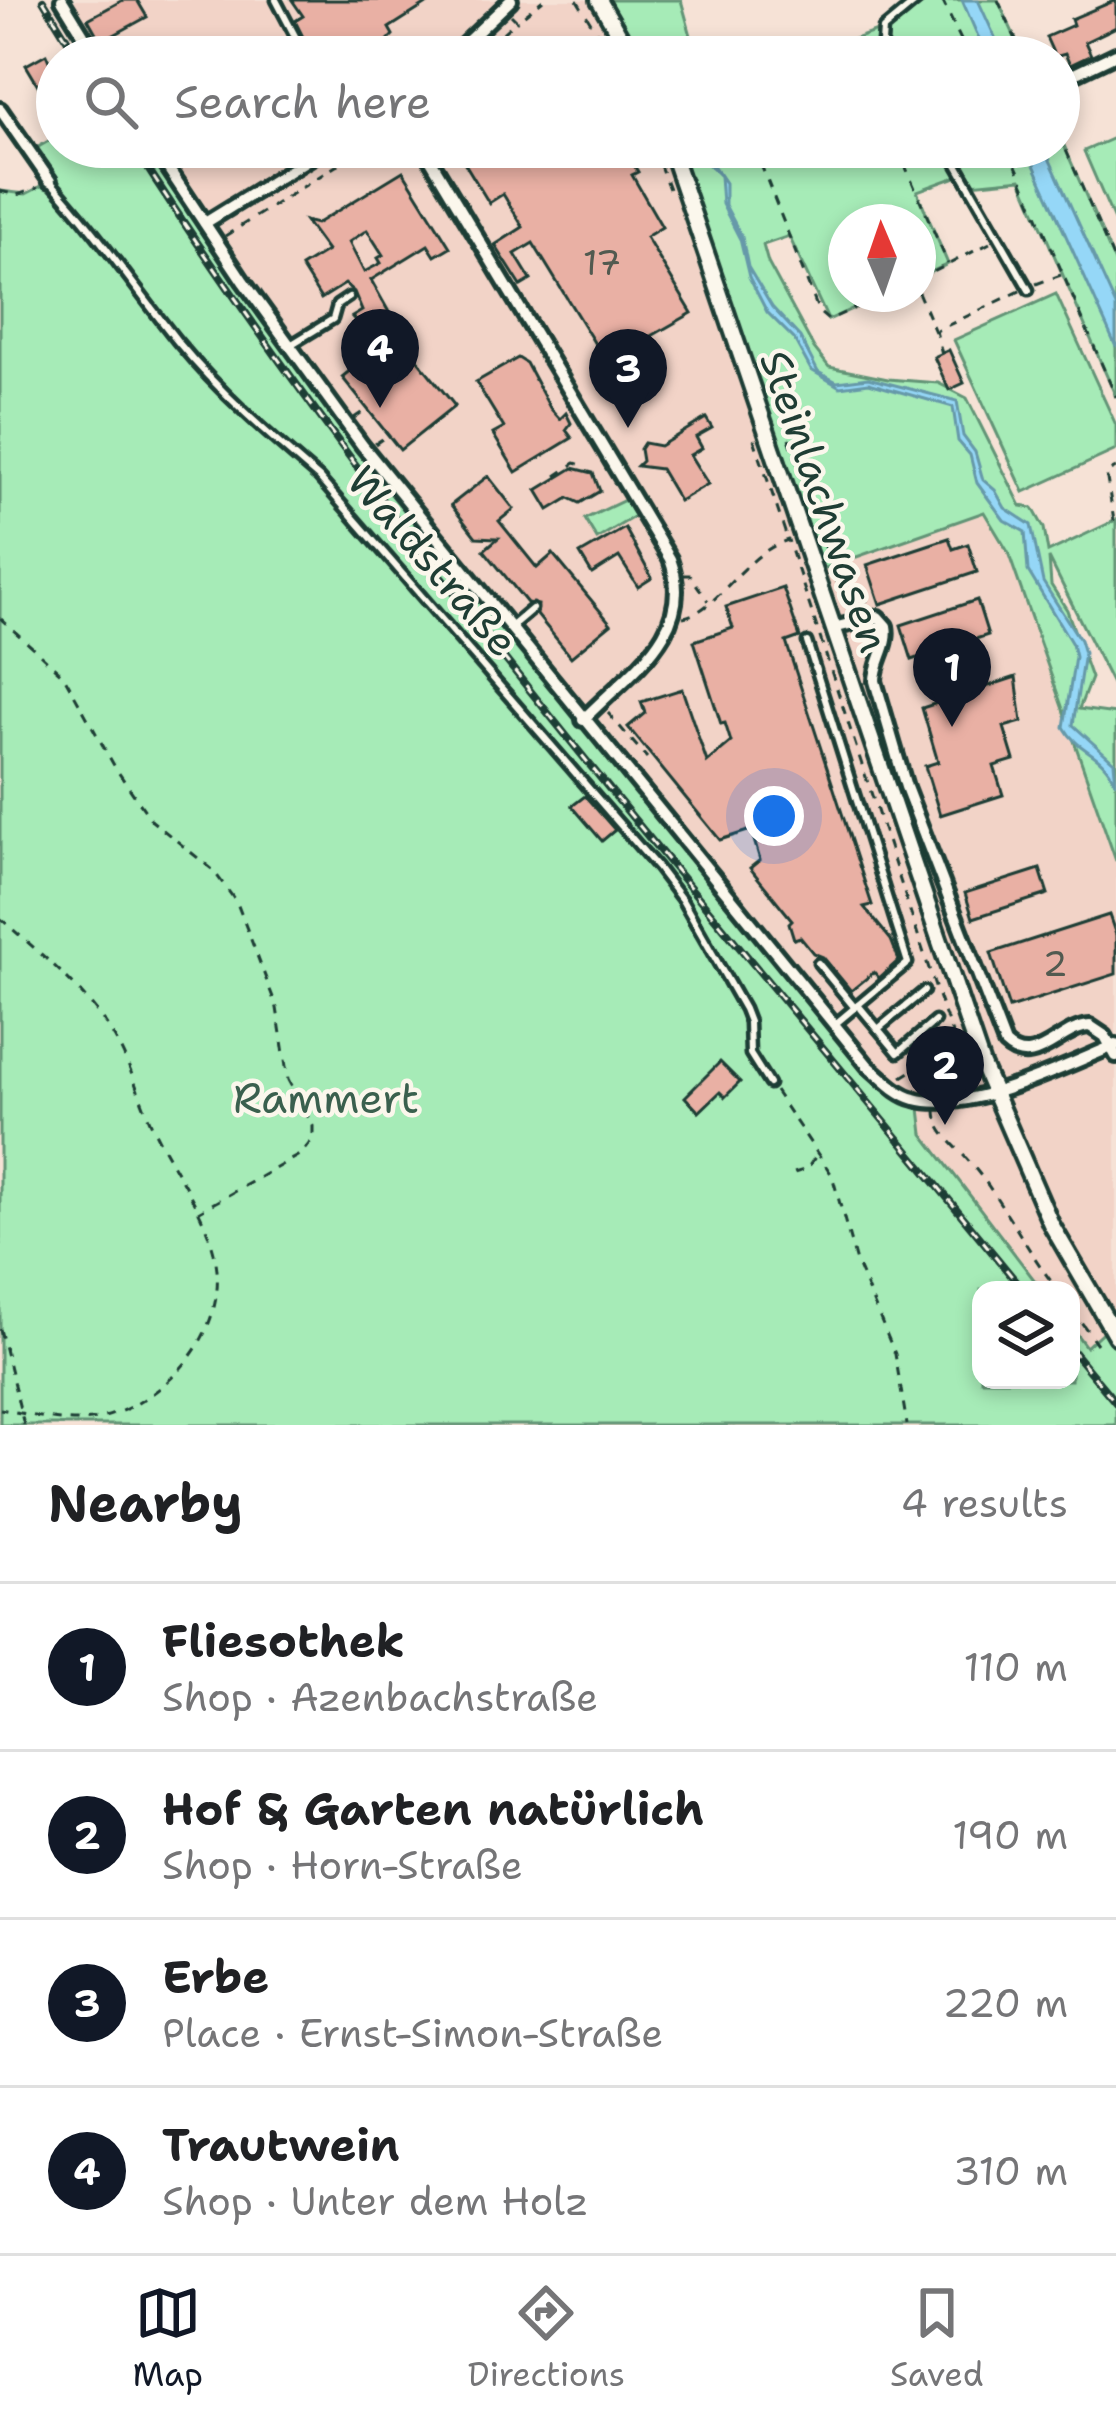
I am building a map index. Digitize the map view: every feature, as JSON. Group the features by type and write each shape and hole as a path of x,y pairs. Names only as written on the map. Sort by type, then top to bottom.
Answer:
{"street":[{"path":"62,0 84,36"},
{"path":"599,0 620,36"},
{"path":"472,36 507,2"},
{"path":"1080,71 1116,54"},
{"name":"Waldstraße","path":"0,109 36,161"},
{"name":"Waldstraße","path":"41,168 50,181"},
{"path":"168,168 366,450 868,1066 910,1098 936,1102 992,1092 1114,1049 1100,1031 1084,1025 1036,1052 1023,1054 1004,1043 906,787 874,681 888,632 884,620 878,617 832,628"},
{"path":"205,223 294,168"},
{"path":"435,168 676,576 679,596 667,632 583,720"},
{"name":"Steinlachwasen","path":"677,168 944,963 992,1092 1051,1224 1116,1336"}],"lane":[{"path":"276,0 294,36"},
{"path":"883,36 884,29 918,0"},
{"path":"960,168 1029,289"},
{"name":"Waldstraße","path":"50,181 86,220 181,345 255,423 319,478 658,867 744,1009 750,1054 769,1084"},
{"path":"289,346 333,319 337,305 349,297"},
{"path":"508,628 532,609"},
{"path":"808,642 908,963 834,1025"},
{"path":"818,963 898,1053 935,1021"},
{"path":"878,1029 924,991"}],"path":[{"path":"500,36 543,0"},
{"path":"577,0 599,36"},
{"path":"942,0 959,36"},
{"path":"998,0 1014,36"},
{"path":"507,2 517,21"},
{"path":"217,242 333,168"},
{"path":"762,168 819,313 828,320 846,312"},
{"path":"906,168 948,264"},
{"path":"1017,168 1116,398"},
{"path":"1074,168 1116,265"},
{"path":"0,191 26,194 50,181"},
{"path":"936,270 1003,237"},
{"path":"942,354 936,331 1063,274"},
{"path":"927,312 941,344"},
{"path":"366,450 388,435"},
{"path":"789,438 837,582 850,596 867,601 878,617"},
{"path":"556,476 575,463 586,467"},
{"path":"1114,521 1106,472 1116,468"},
{"path":"676,576 690,575 709,602"},
{"path":"0,618 64,676 116,769 152,821 194,853 227,887 249,928 273,995 285,1069 313,1126 313,1139 301,1154 198,1212"},
{"path":"599,703 649,757 628,775"},
{"path":"0,918 80,992 109,1028 151,1125 212,1245 216,1288 208,1326 191,1358 149,1394 107,1416 70,1420 0,1409"},
{"path":"937,993 943,991 947,1004 942,1006"},
{"path":"891,1084 955,1042"},
{"path":"769,1084 832,1175 856,1262 895,1354 907,1425"},
{"path":"936,1102 936,1122 1003,1204 1052,1281"},
{"path":"794,1173 807,1169 818,1152"},
{"path":"1080,1321 1096,1344"},
{"path":"0,1329 24,1425"}],"shaded area":[{"path":"62,0 599,0 620,36 84,36"},
{"path":"169,168 677,168 814,571 983,511 1008,552 1116,861 1116,1336 1109,1327 1086,1347 1080,1339 1080,1281 1035,1281 923,1134 919,1101 868,1066 362,445"}],"green space":[{"path":"599,0 681,0 691,36 620,36"},
{"path":"924,0 998,0 1014,36 863,36 883,29"},
{"path":"1116,137 1116,225 1084,151"},
{"name":"Rammert","path":"40,168 169,168 362,445 868,1066 919,1100 923,1134 1035,1281 972,1281 972,1389 1080,1389 1080,1339 1086,1347 1109,1326 1116,1336 1116,1425 0,1425 0,191 26,194 49,182"},
{"path":"677,168 1074,168 1116,265 1116,397 1021,179 971,184 964,174 917,191 923,204 828,204 828,312 845,312 828,320 789,236 763,245 768,263 829,367 938,383 967,398 1021,506 1033,508 1044,528 1048,552 1116,520 1116,692 1049,558 1051,585 1067,610 1091,678 1079,709 1116,714 1116,861 1008,552 984,512 814,572"},
{"path":"936,236 948,264 936,270"},
{"path":"1056,294 1116,425 1116,450 1024,492 954,340"},
{"path":"625,500 635,516 597,539 585,519"}],"water":[{"path":"962,0 978,0 994,36 978,36"},
{"path":"712,168 715,168 725,183 725,205 742,237 748,267 772,307 800,337 818,372 837,382 868,378 957,401 963,436 975,452 983,480 1005,508 1031,525 1043,582 1080,640 1084,653 1073,725 1114,762 1116,783 1103,763 1076,743 1064,727 1075,657 1072,644 1028,571 1025,532 1004,520 977,483 970,455 958,441 953,407 869,383 840,387 811,370 794,339 767,312 749,277 740,239 722,204 720,176"},
{"path":"1035,168 1054,168 1116,306 1116,347"}],"building":[{"path":"123,0 137,0 147,17 112,36 98,36 88,19"},
{"path":"292,0 433,0 389,28 392,36 302,36 295,21 303,16"},
{"path":"1116,0 1116,27 1085,42 1091,55 1080,60 1080,36 1048,36 1073,25 1071,19"},
{"path":"36,60 36,82 26,65"},
{"path":"468,168 636,168 638,172 632,175 662,227 646,237 692,313 606,362 533,243 515,254 531,280 521,286 495,245 523,227 503,194 489,203"},
{"path":"403,171 450,247 435,256 428,245 371,280 390,314 363,329 352,317 362,311 354,292 345,284 321,299 301,267 327,251 305,221 316,224","holes":["367,230 383,255 378,258 381,263 364,272 349,242"]},
{"path":"386,334 390,339 397,334 455,406 400,450 342,377"},
{"path":"949,350 964,383 949,390 934,357"},
{"path":"518,358 526,363 550,408 560,419 566,413 571,423 566,430 572,438 516,472 493,434 504,428 476,382"},
{"path":"706,418 712,428 696,437 702,448 690,455 708,484 679,501 660,469 637,466 642,461 640,449 644,443 660,446"},
{"path":"573,468 593,473 600,491 580,503 569,498 549,510 537,490"},
{"path":"488,476 514,509 499,521 537,568 553,554 611,624 571,657 537,615 538,605 527,603 484,550 498,538 476,537 451,505"},
{"path":"625,528 652,578 638,587 619,557 592,574 580,554"},
{"path":"949,538 953,549 968,544 977,572 880,604 867,565"},
{"path":"783,588 800,637 786,642 872,905 864,907 891,940 899,960 879,978 874,972 851,991 823,957 800,937 794,939 792,920 750,868 760,860 751,830 720,840 628,727 645,713 641,702 682,689 707,762 731,742 694,641 733,628 726,607"},
{"path":"977,600 988,635 912,660 901,625"},
{"path":"1016,677 1022,722 1004,727 1014,760 994,766 1003,795 940,815 925,766 938,762 922,708"},
{"path":"585,796 615,830 602,841 572,806"},
{"path":"1040,869 1048,894 973,918 965,893"},
{"path":"1109,915 1116,935 1116,974 1009,1008 991,953"},
{"path":"720,1062 740,1082 725,1097 720,1092 699,1112 685,1097"}],"railway":[{"path":"43,0 65,36"},
{"path":"148,168 235,298 450,589 1016,1281"},
{"path":"1080,1360 1116,1403"}],"place":[{"name":"Trautwein","path":"380,408"},
{"name":"Erbe","path":"628,428"},
{"name":"Fliesothek","path":"952,727"},
{"name":"Hof & Garten natürlich","path":"945,1125"}]}
